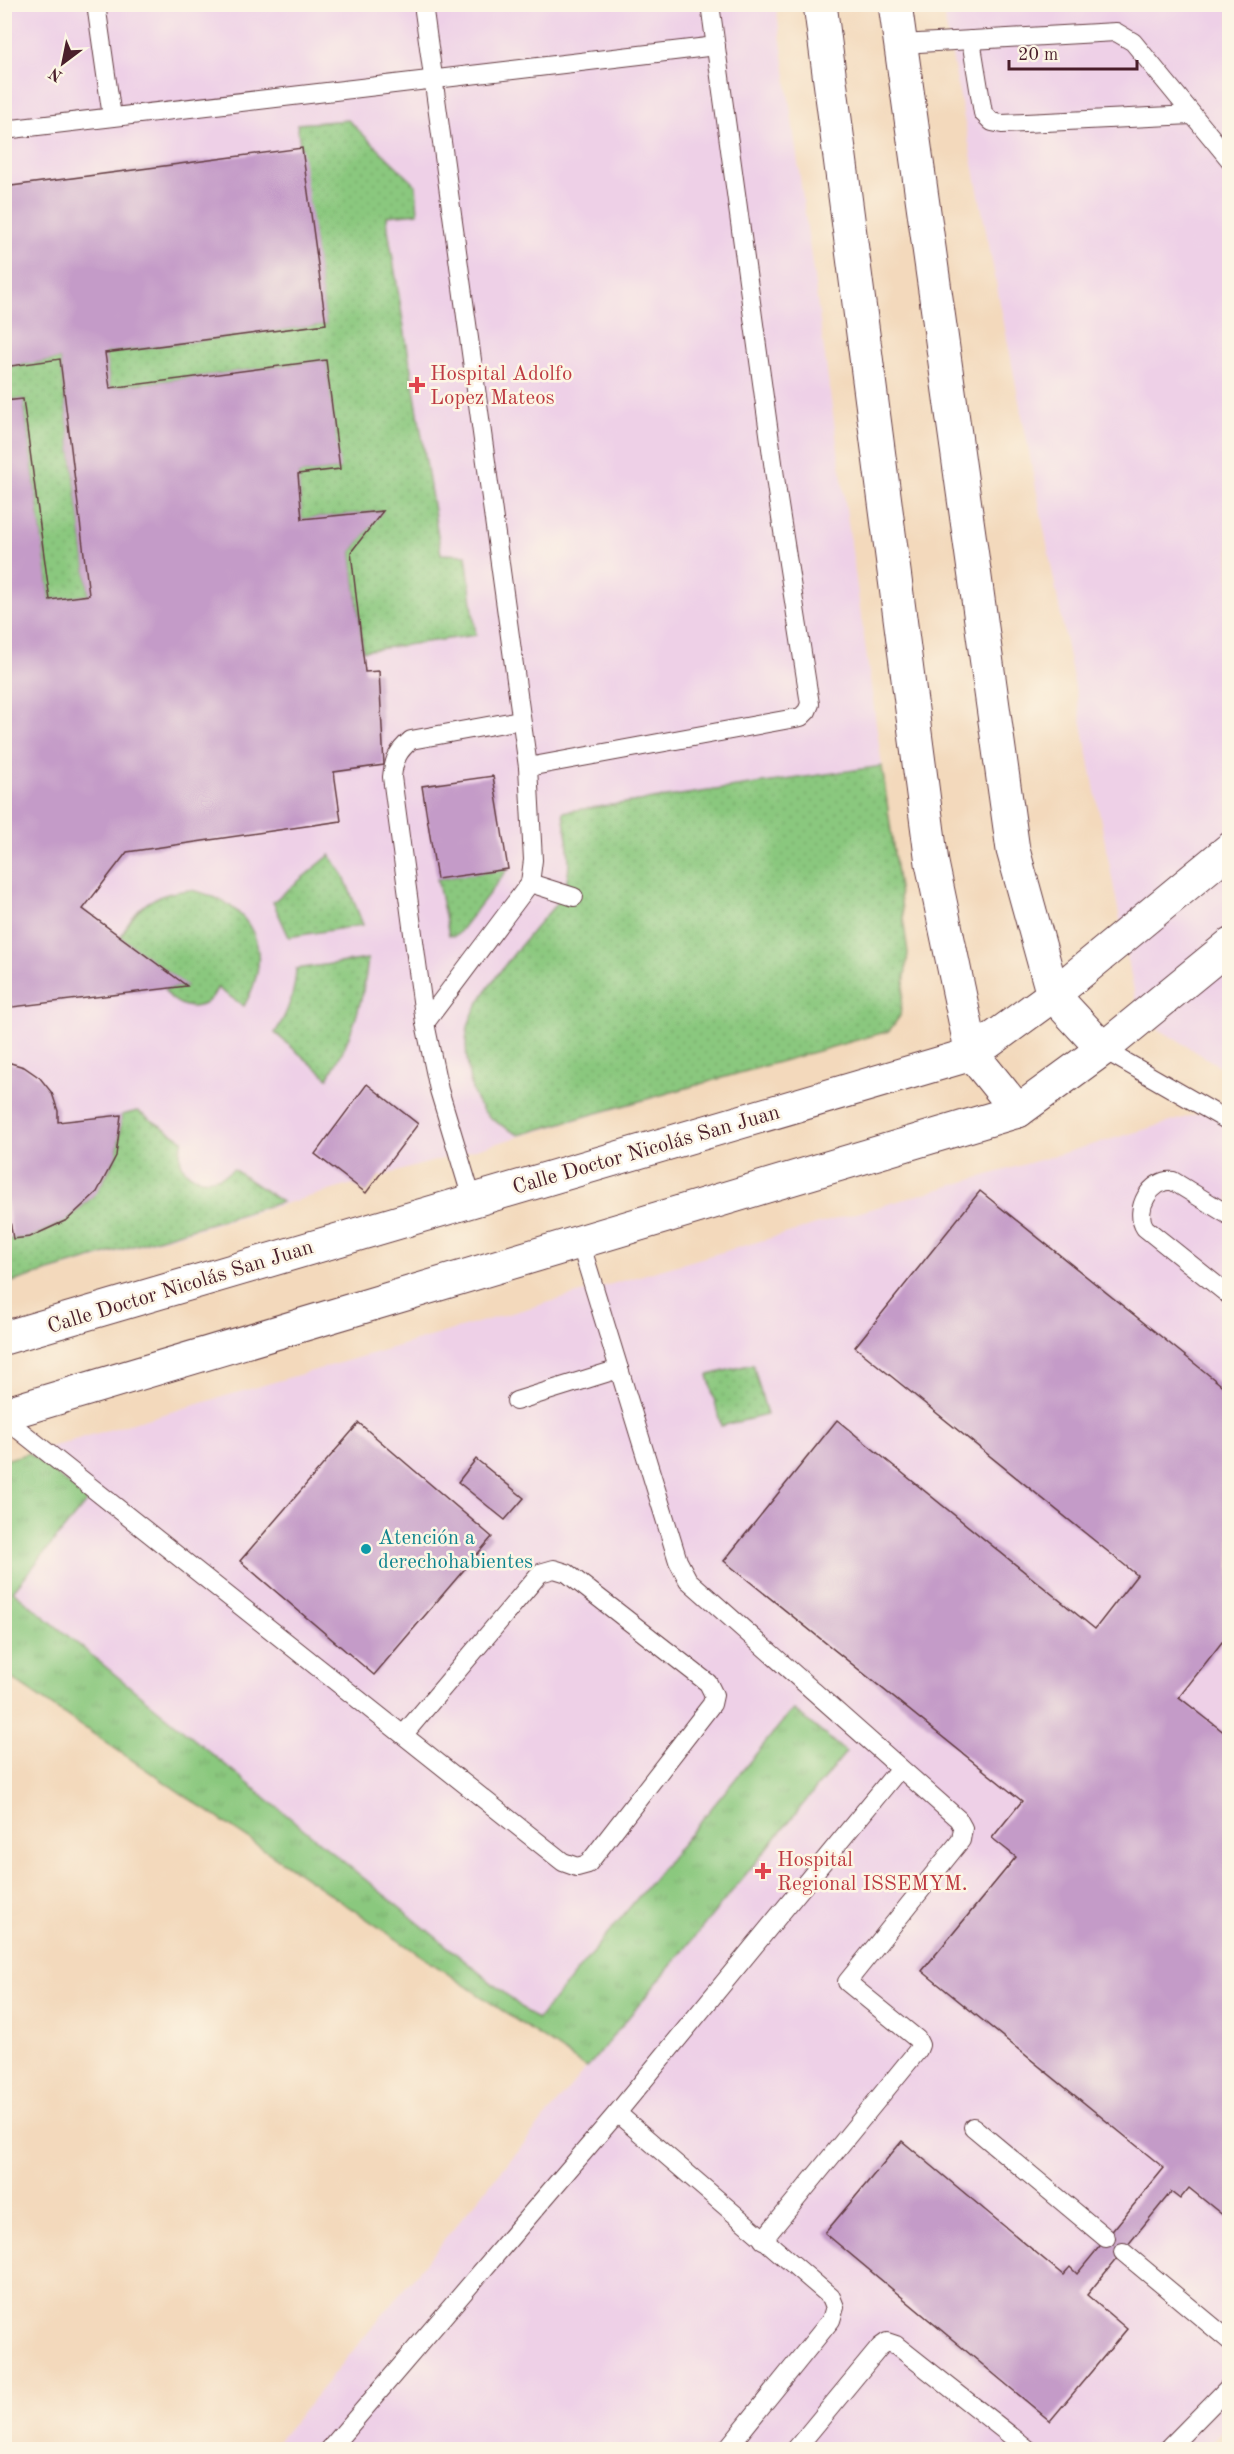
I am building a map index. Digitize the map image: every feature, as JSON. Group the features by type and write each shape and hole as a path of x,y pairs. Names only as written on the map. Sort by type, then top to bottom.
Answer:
{"street":[{"path":"820,4 932,863 972,1054 1018,1111"},
{"path":"896,4 1012,850 1053,995 1103,1049"},
{"name":"Calle Doctor Nicolás San Juan","path":"4,1338 972,1054 1053,995 1230,849"},
{"path":"4,1416 1018,1111 1103,1049 1230,945"}],"lane":[{"path":"96,4 112,117"},
{"path":"423,4 528,767 533,860 530,883 425,1023"},
{"path":"528,767 801,717 810,704 778,499 710,4"},
{"path":"901,44 1116,32 1133,42 1230,160"},
{"path":"971,40 983,113 992,122 1002,124 1192,115"},
{"path":"4,130 716,46"},
{"path":"472,1199 439,1090 425,1023 392,777 393,763 399,750 411,740 520,720"},
{"path":"530,883 574,897"},
{"path":"1103,1049 1230,1122"},
{"path":"1230,1216 1173,1181 1165,1180 1158,1182 1139,1211 1145,1228 1230,1296"},
{"path":"580,1242 678,1561 688,1580 958,1819 963,1828 961,1840 847,1982 917,2039 920,2044 918,2050 763,2240"},
{"path":"516,1401 619,1369"},
{"path":"4,1416 563,1862 577,1867 588,1864 712,1704 714,1695 708,1683 567,1573 554,1569 540,1573 404,1734"},
{"path":"329,2450 616,2114 900,1768"},
{"path":"616,2114 831,2297 835,2307 831,2320 726,2450"},
{"path":"973,2127 1106,2238"},
{"path":"1123,2252 1230,2341"},
{"path":"795,2450 880,2347 887,2342 896,2345 1029,2450"},
{"path":"1167,2450 1230,2386"}],"shaded area":[{"name":"Hospital Adolfo Lopez Mateos","path":"5,5 776,5 908,953 900,1016 889,1031 378,1177 366,1193 353,1184 5,1285"},
{"path":"942,5 1229,5 1229,1072 1139,1017"},
{"name":"Hospital Regional ISSEMYM.","path":"1229,1105 1229,2423 1205,2450 272,2449 586,2068 5,1674 5,1460"}],"green space":[{"path":"348,120 416,185 418,213 387,216 388,229 441,554 466,555 476,635 363,651 351,552 382,511 302,519 298,474 339,469 326,360 110,388 105,353 326,324 297,124"},
{"path":"60,359 89,595 50,600 23,399 5,401 4,367"},
{"path":"882,766 908,953 900,1016 889,1031 519,1135 497,1123 482,1110 470,1081 466,1047 468,1027 478,1003 496,976 555,905 564,889 569,861 563,812"},
{"path":"330,855 344,876 363,925 289,937 273,902"},
{"path":"508,869 458,934 449,935 437,879"},
{"path":"191,890 212,896 230,906 253,932 258,949 258,966 253,986 244,1006 217,988 206,1003 199,1006 192,1007 176,1002 164,989 186,986 121,937 134,916 149,902 167,894"},
{"path":"368,959 355,1021 328,1078 275,1033 290,1003 296,969"},
{"path":"137,1111 183,1140 180,1152 181,1163 193,1176 212,1179 223,1176 233,1169 282,1202 5,1284 5,1239 40,1233 57,1225 86,1203 98,1189 115,1157 122,1115"},
{"path":"753,1364 767,1415 721,1426 708,1375"},
{"path":"29,1453 88,1500 13,1591 537,2020 788,1715 794,1710 846,1752 587,2068 5,1674 5,1460"}],"building":[{"path":"302,148 326,324 105,353 110,388 326,360 340,469 298,474 302,519 383,511 351,552 365,672 379,671 384,765 334,772 341,821 127,852 83,909 187,986 4,1008 4,401 23,399 50,600 89,595 60,359 4,367 4,187"},
{"path":"493,776 508,869 437,879 422,786"},
{"path":"4,1061 24,1067 40,1078 52,1093 58,1111 58,1122 121,1115 116,1156 97,1192 67,1220 30,1237 13,1239 7,1202 4,1202"},
{"path":"367,1084 418,1124 366,1193 315,1154"},
{"path":"980,1191 1230,1392 1230,1648 1222,1642 1179,1697 1230,1737 1230,2221 1189,2188 1180,2199 1171,2192 1087,2295 1127,2329 1050,2421 825,2233 902,2141 1063,2275 1070,2267 1077,2274 1164,2168 922,1971 1016,1857 992,1838 1022,1801 724,1561 837,1420 1095,1629 1137,1575 855,1347"},
{"name":"Atención a derechohabientes","path":"359,1423 492,1537 374,1675 240,1561"},
{"path":"476,1459 524,1498 505,1520 458,1482"}],"place":[{"name":"Hospital Adolfo Lopez Mateos","path":"417,385"},
{"name":"Atención a derechohabientes","path":"366,1549"},
{"name":"Hospital Regional ISSEMYM.","path":"763,1871"}]}
